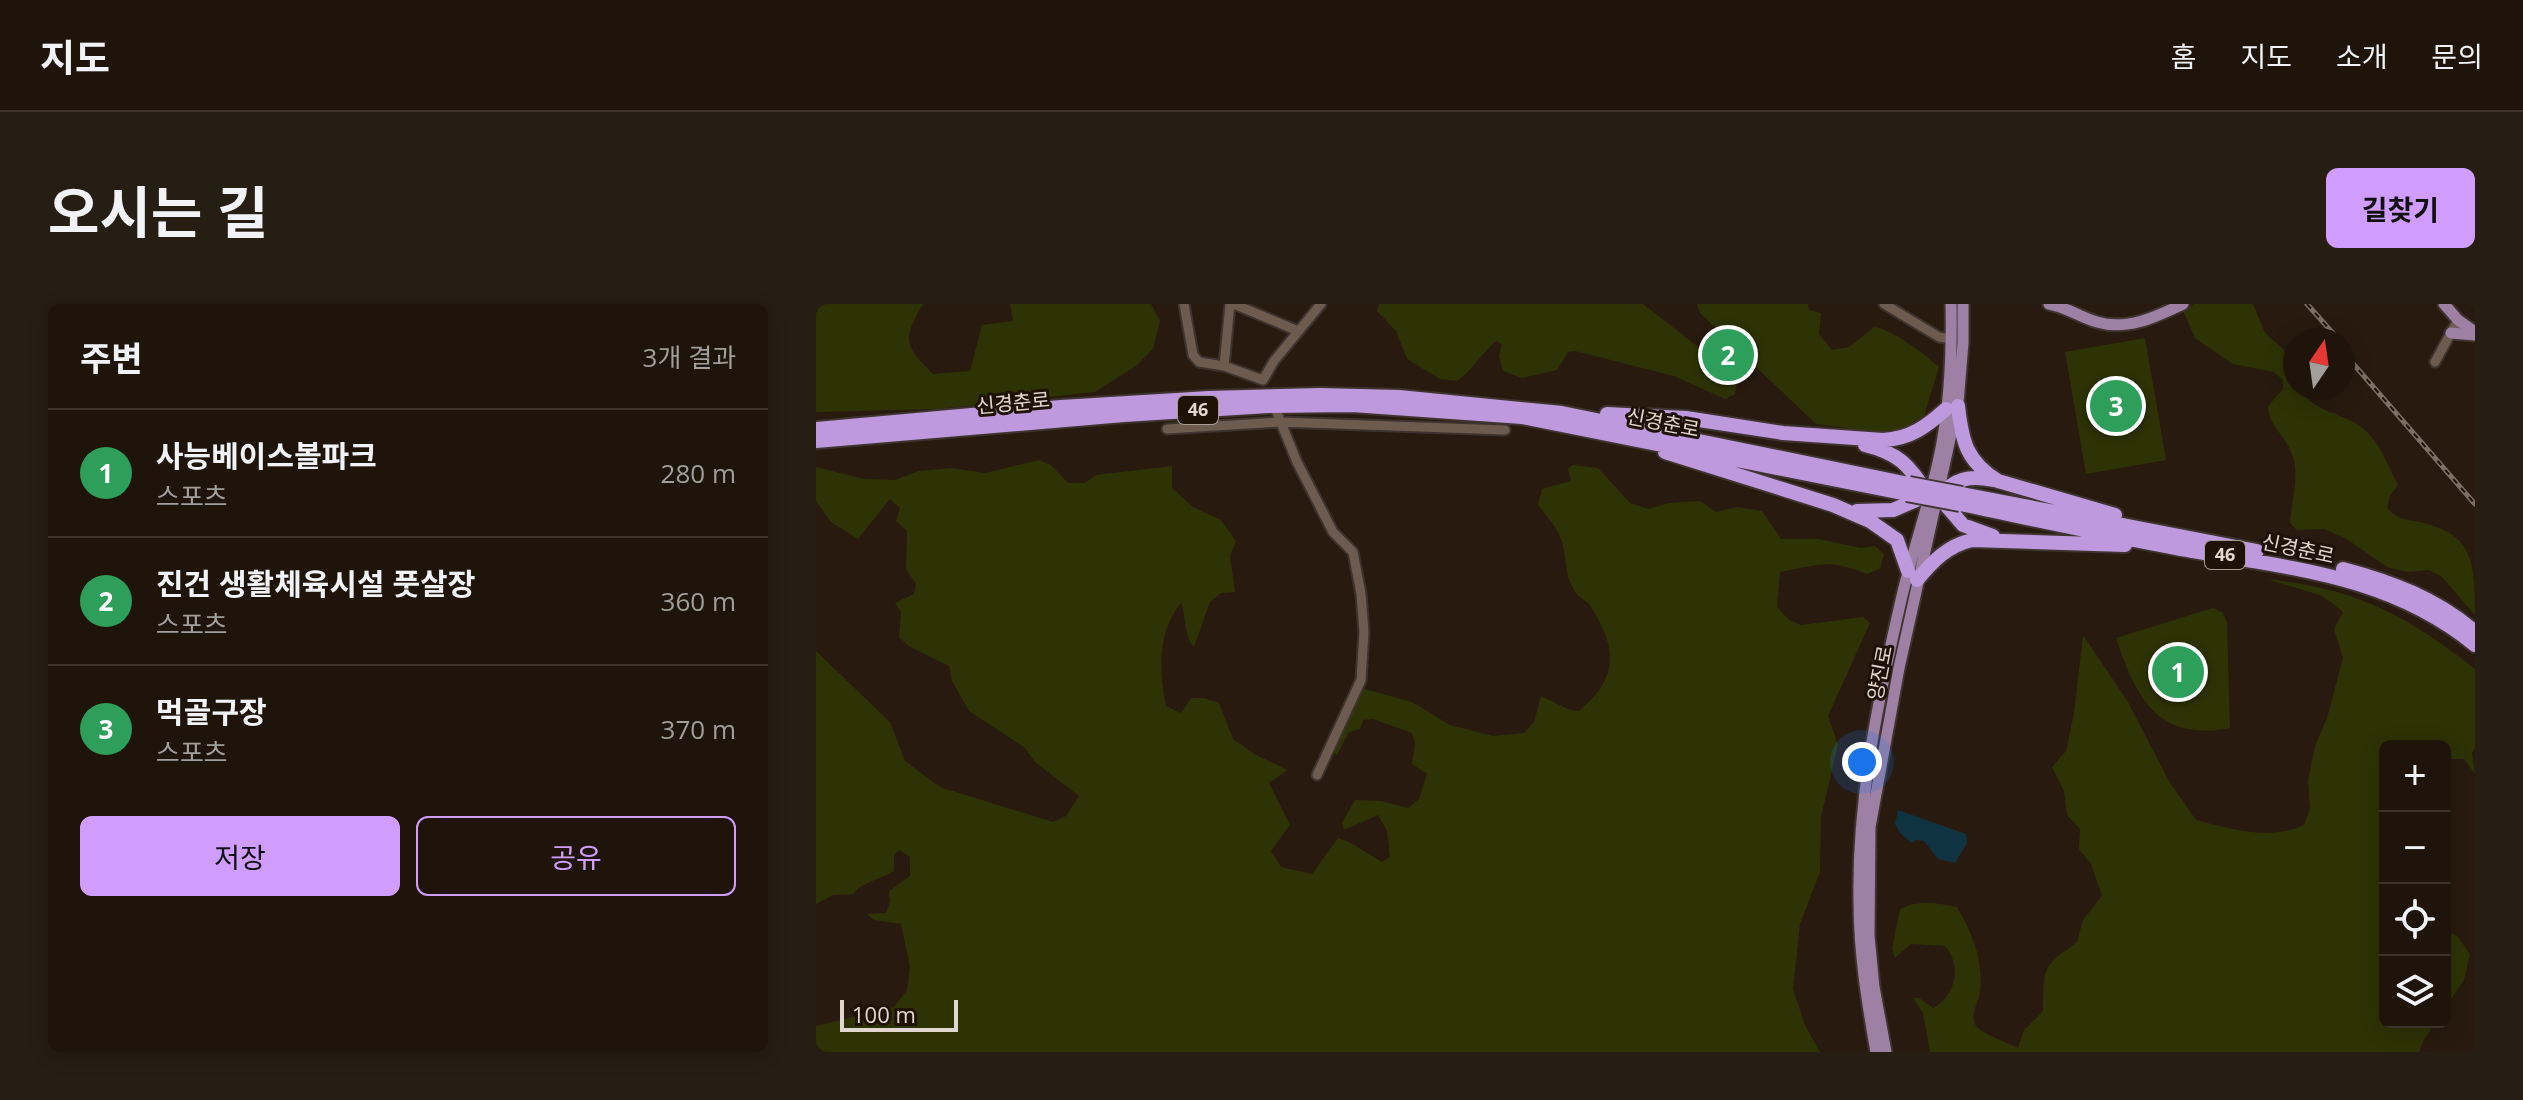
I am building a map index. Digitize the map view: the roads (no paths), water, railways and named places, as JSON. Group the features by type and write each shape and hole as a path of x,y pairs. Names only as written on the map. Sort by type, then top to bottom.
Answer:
{"highway":[{"name":"신경춘로","path":"816,429 1061,407 1307,395 1399,397 1562,413 1908,489"},
{"name":"신경춘로","path":"816,441 1047,420 1268,406 1352,405 1522,417 2372,576 2415,593 2475,632"},
{"path":"1823,437 1898,439 1916,433 1952,407 1971,458 1998,481"},
{"path":"1562,413 1686,418 1823,437 1895,454 1963,525 2006,540"},
{"path":"1580,427 1848,511 1886,530 1897,540 1913,576 1943,552 1972,540 2179,542"},
{"path":"1848,511 1893,510 1933,495 1962,478 1979,477 2179,542"},
{"name":"신경춘로","path":"2179,542 2339,577 2392,594 2429,612 2475,645"}],"main road":[{"path":"1943,304 1951,310"},
{"path":"2055,305 2099,322 2124,324 2152,319 2183,304"},
{"path":"2444,304 2475,333"},
{"name":"양진로","path":"1876,1052 1861,952 1859,853 1872,746 1952,407 1963,343 1965,306"},
{"name":"양진로","path":"1951,310 1952,407"},
{"path":"2451,333 2475,333"},
{"name":"양진로","path":"1886,1052 1874,987 1869,936 1870,827 1913,576"}],"street":[{"path":"1184,304 1193,355 1199,362 1224,366 1265,384 1298,331 1321,304"},
{"path":"1224,366 1232,304 1298,331"},
{"path":"1884,304 1939,337 1952,339"},
{"path":"2435,362 2458,320"},
{"path":"1279,418 1297,462 1333,532 1353,552 1362,607 1361,680 1317,775"},
{"path":"1167,429 1279,418 1505,430"}],"water":[{"path":"1898,810 1966,834 1967,843 1955,863 1938,859 1924,841 1912,843 1900,833 1895,824"}],"railway":[{"path":"2307,304 2328,328"},
{"path":"2355,366 2475,504"}],"place":[{"name":"진건 생활체육시설 풋살장","path":"1728,355"},
{"name":"먹골구장","path":"2116,406"},
{"name":"사능베이스볼파크","path":"2178,672"}]}
